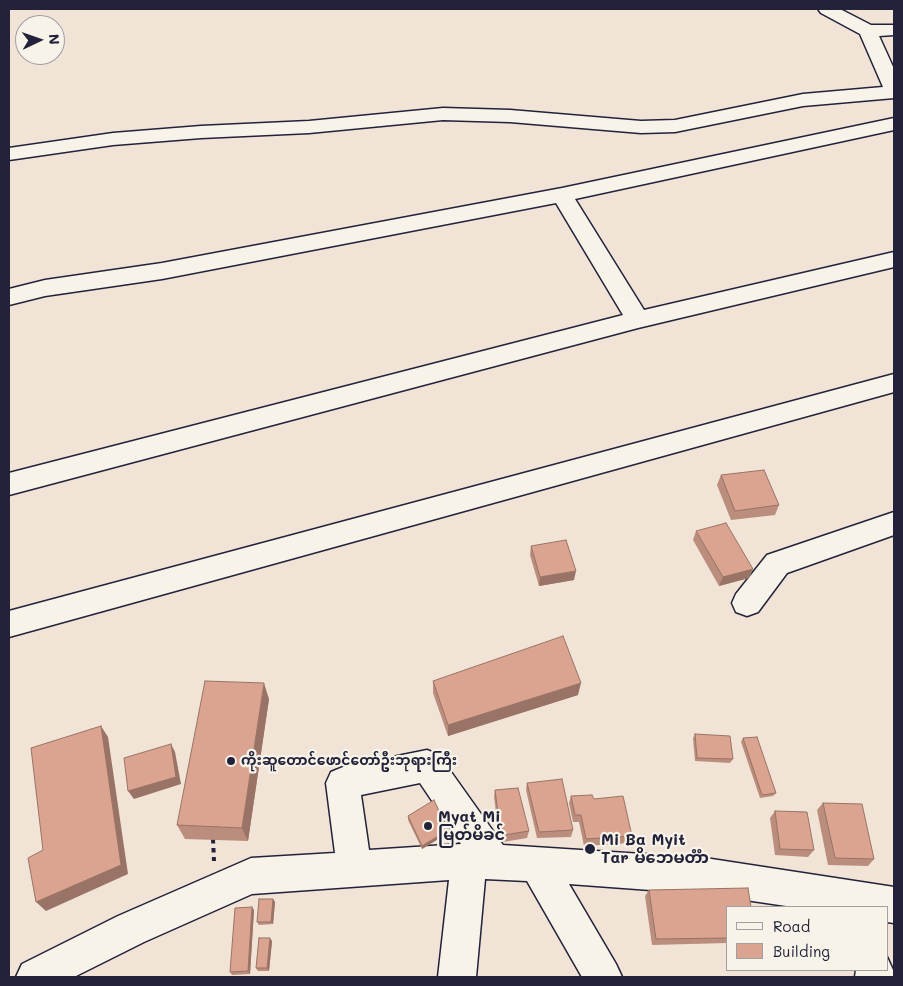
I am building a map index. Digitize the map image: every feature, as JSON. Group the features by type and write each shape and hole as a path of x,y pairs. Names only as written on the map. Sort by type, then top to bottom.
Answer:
{"street":[{"path":"828,9 868,31 894,30"},
{"path":"9,154 113,139 201,132 309,127 443,114 510,116 641,127 675,126 803,100 894,91 868,31"},
{"path":"9,297 45,288 162,272 562,195 894,124"},
{"path":"562,195 638,320"},
{"path":"9,484 638,320 894,260"},
{"path":"9,624 894,383"},
{"path":"747,603 777,564 894,523"},
{"path":"354,869 343,783 427,766 482,862 457,977"},
{"path":"35,977 131,929 251,876 482,862 537,864 705,876 882,905"},
{"path":"537,864 603,977"}],"building":[{"path":"764,470 779,505 735,511 721,475"},
{"path":"726,523 753,569 723,577 696,531"},
{"path":"566,540 576,571 540,577 531,546"},
{"path":"563,636 581,683 448,725 433,681"},
{"path":"205,681 264,683 242,828 177,825"},
{"path":"101,726 121,865 36,902 28,858 43,850 31,748"},
{"path":"695,734 730,736 733,759 697,758"},
{"path":"757,737 776,793 762,795 743,738"},
{"path":"171,744 176,777 128,791 124,758"},
{"path":"562,779 573,830 539,832 527,783"},
{"path":"518,788 529,831 504,835 498,813 495,790"},
{"path":"592,795 594,799 623,796 632,836 586,839 581,815 575,815 571,796"},
{"name":"Myat Mi မြတ်မိခင်","path":"434,800 448,830 422,846 408,816"},
{"path":"823,803 862,804 874,859 835,858"},
{"path":"775,811 807,812 814,850 780,849"},
{"path":"748,888 751,906 726,906 726,938 656,939 649,890"},
{"path":"259,899 273,899 271,922 257,922"},
{"path":"252,907 248,971 230,972 235,908"},
{"path":"259,938 270,938 267,968 256,968"}],"place":[{"name":"ကိုးဆူတောင်ဖောင်တော်ဦးဘုရားကြီး","path":"231,761"},
{"name":"Myat Mi မြတ်မိခင်","path":"428,826"},
{"name":"Mi Ba Myit Tar မိဘေမတၱာ","path":"590,849"}]}
